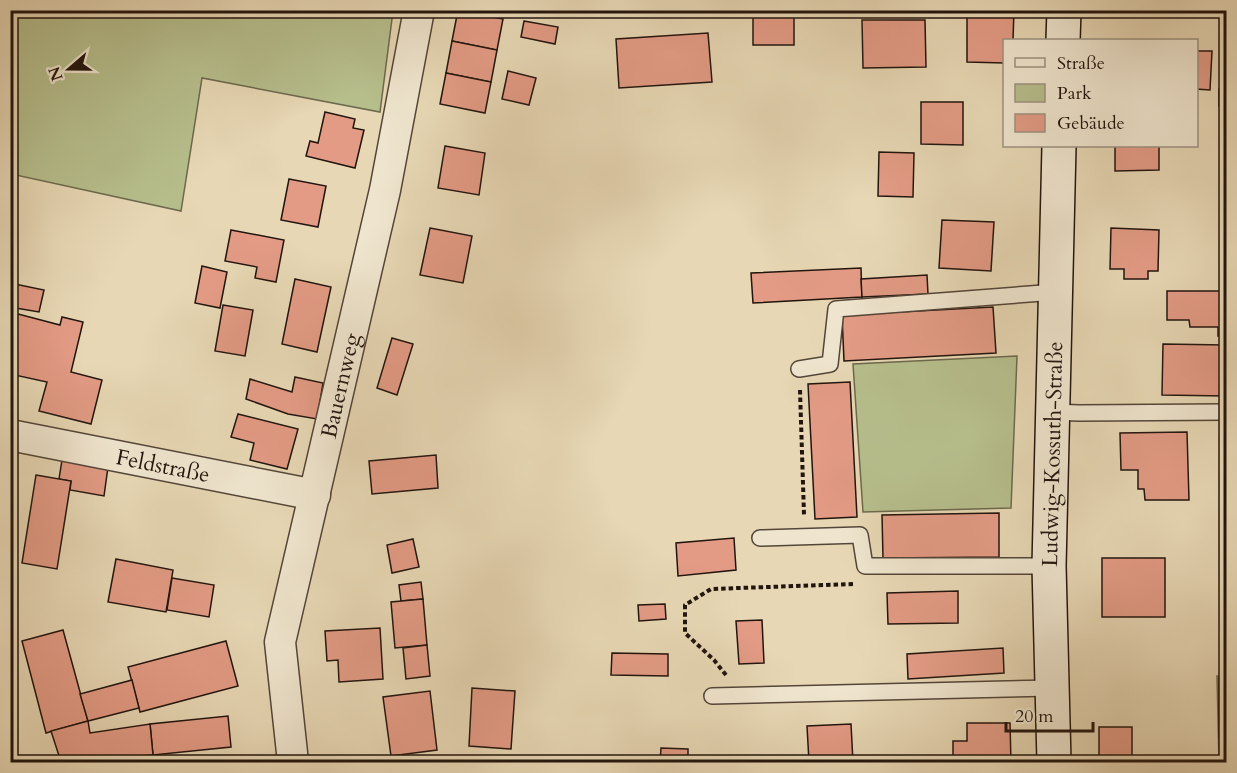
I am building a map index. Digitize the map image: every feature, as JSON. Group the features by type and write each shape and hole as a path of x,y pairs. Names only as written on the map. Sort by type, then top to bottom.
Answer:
{"street":[{"name":"Bauernweg","path":"293,762 280,642 385,190 419,10"},
{"path":"1063,39 1064,10"},
{"name":"Ludwig-Kossuth-Straße","path":"1054,762 1049,566 1059,147"},
{"name":"Feldstraße","path":"10,435 315,495"}],"lane":[{"path":"799,369 830,364 836,309 1056,292"},
{"path":"1052,412 1227,412"},
{"path":"760,538 860,536 865,566 1049,566"},
{"path":"712,696 1052,688"}],"path":[{"path":"799,369 805,537"},
{"path":"744,695 714,660 685,633 685,604 711,589 862,584"}],"green space":[{"path":"11,10 393,11 380,112 202,78 181,211 11,174"},
{"path":"1017,356 1011,508 863,512 853,364"},
{"path":"1217,676 1226,676 1226,762 1219,762"}],"building":[{"path":"458,10 503,19 497,50 452,41"},
{"path":"753,10 794,10 794,45 753,45"},
{"path":"967,10 1014,10 1013,39 1003,39 1003,63 967,62"},
{"path":"862,20 925,20 926,67 863,68"},
{"path":"524,21 558,27 555,44 521,37"},
{"path":"708,33 712,82 619,88 616,39"},
{"path":"452,41 497,50 491,82 446,73"},
{"path":"1198,51 1212,51 1210,90 1198,89"},
{"path":"508,71 536,78 529,105 502,99"},
{"path":"446,73 491,82 485,113 440,104"},
{"path":"1219,89 1226,89 1226,106 1219,106"},
{"path":"921,102 963,102 963,145 921,144"},
{"path":"325,112 355,119 353,128 364,130 355,168 306,156 310,141 318,143"},
{"path":"445,146 485,153 479,195 438,188"},
{"path":"1115,147 1159,147 1159,170 1115,171"},
{"path":"879,152 914,153 913,197 878,196"},
{"path":"289,179 326,186 318,227 281,220"},
{"path":"942,220 994,222 991,271 939,268"},
{"path":"430,228 472,236 463,283 420,275"},
{"path":"1111,228 1159,230 1158,271 1148,271 1148,279 1124,279 1124,269 1110,269"},
{"path":"231,230 284,240 276,282 255,278 257,267 225,261"},
{"path":"202,266 227,272 220,308 195,303"},
{"path":"861,268 862,297 753,303 751,273"},
{"path":"927,275 928,294 862,297 861,279"},
{"path":"295,279 331,287 317,352 282,344"},
{"path":"10,283 44,290 39,312 10,307"},
{"path":"1167,291 1226,291 1226,336 1218,336 1218,327 1190,327 1189,320 1167,320"},
{"path":"223,305 253,310 245,356 215,351"},
{"path":"993,307 996,353 844,361 842,315"},
{"path":"18,314 60,325 62,317 83,322 71,372 102,380 91,424 39,411 47,382 10,374 10,339"},
{"path":"392,338 413,344 397,395 377,388"},
{"path":"1163,344 1226,345 1226,396 1162,395"},
{"path":"295,377 323,383 317,419 288,414 246,399 250,379 292,392"},
{"path":"850,382 857,517 815,519 808,384"},
{"path":"238,414 298,429 287,469 250,460 254,443 231,437"},
{"path":"1187,432 1189,500 1145,500 1144,489 1138,489 1138,470 1121,470 1120,433"},
{"path":"10,454 16,455 10,488"},
{"path":"436,455 438,488 372,494 369,461"},
{"path":"62,460 108,467 104,496 70,490 71,481 59,479"},
{"path":"36,475 71,481 57,569 22,563"},
{"path":"999,513 999,557 883,558 882,515"},
{"path":"734,538 736,570 678,576 676,543"},
{"path":"413,539 419,567 392,573 387,545"},
{"path":"1102,558 1165,558 1165,617 1102,617"},
{"path":"116,559 173,570 166,612 108,602"},
{"path":"172,578 214,585 209,617 167,610"},
{"path":"421,582 423,599 401,601 399,585"},
{"path":"958,591 958,623 888,624 887,593"},
{"path":"423,599 427,645 395,648 391,602"},
{"path":"665,604 666,619 639,621 638,605"},
{"path":"762,620 764,663 739,664 736,621"},
{"path":"380,628 383,679 339,682 338,660 327,661 325,631"},
{"path":"63,630 88,721 46,733 22,641"},
{"path":"226,641 238,686 140,712 128,667"},
{"path":"427,645 430,676 406,679 403,648"},
{"path":"1003,648 1004,673 908,679 907,654"},
{"path":"612,653 668,654 668,676 611,675"},
{"path":"1219,677 1226,677 1226,737 1219,737"},
{"path":"132,680 139,708 88,721 80,694"},
{"path":"472,688 515,691 511,749 469,746"},
{"path":"430,691 437,750 391,756 383,697"},
{"path":"228,716 231,747 153,755 150,724"},
{"path":"88,721 90,733 150,724 153,755 61,762 51,731"},
{"path":"967,723 1010,723 1011,762 953,762 953,741 967,741"},
{"path":"851,724 853,762 809,762 807,726"},
{"path":"1099,727 1132,727 1132,762 1099,762"},
{"path":"661,748 688,749 688,762 660,762"},
{"path":"364,759 364,762 340,762"}]}
